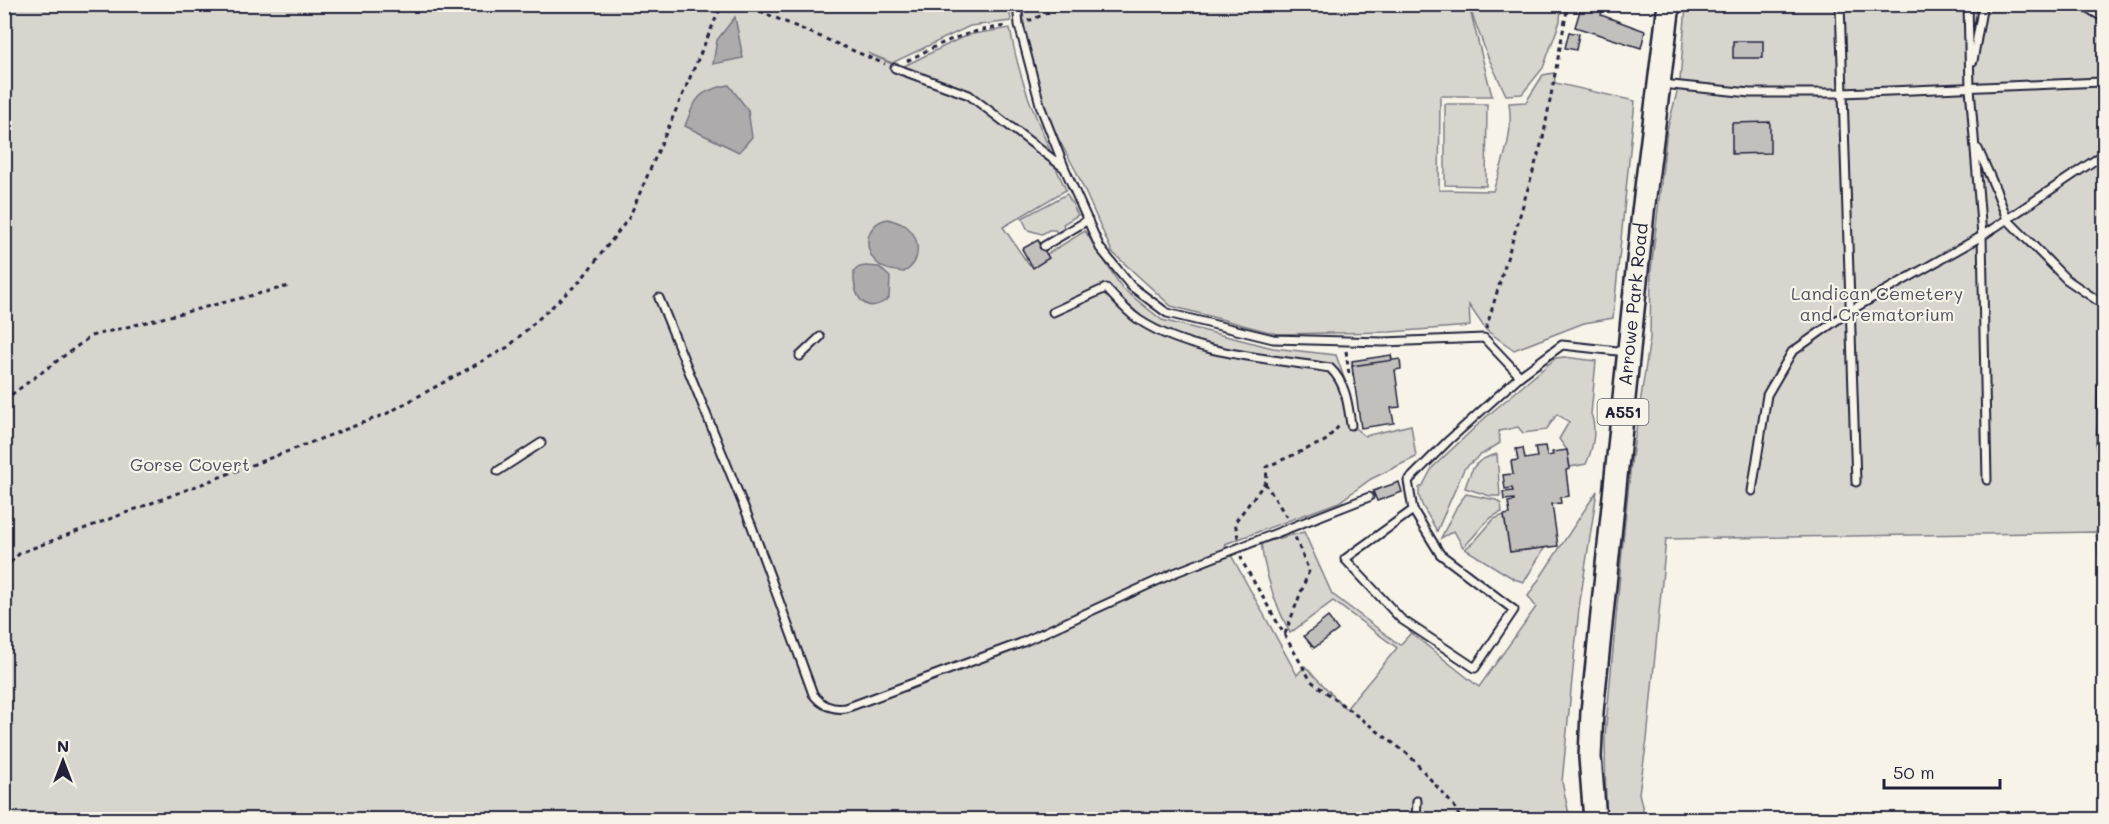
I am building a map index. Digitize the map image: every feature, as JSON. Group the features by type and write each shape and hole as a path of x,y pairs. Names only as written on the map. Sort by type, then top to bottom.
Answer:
{"main road":[{"name":"Arrowe Park Road","path":"1595,819 1590,757 1592,712 1645,201 1670,4"}],"lane":[{"path":"1017,4 1019,25 1041,108 1100,248 1131,286 1167,313 1273,339 1383,342 1484,338 1520,376"},
{"path":"1840,4 1856,482"},
{"path":"1968,4 1970,88 1982,236 1987,480"},
{"path":"1983,4 1970,88 1978,151 2007,219 2066,279 2104,305 2101,449"},
{"path":"2081,4 2104,18"},
{"path":"895,68 969,95 1065,169"},
{"path":"2104,69 2102,82 2104,92"},
{"path":"1659,84 1750,93 1843,93 2102,82"},
{"path":"1752,491 1767,395 1792,352 1851,310 1982,236 2104,154"},
{"path":"1044,246 1088,220"},
{"path":"1053,312 1106,288 1139,320 1177,339 1252,357 1330,368 1338,375 1344,389 1352,425"},
{"path":"659,298 751,524 813,694 825,706 836,709 846,708 1021,643 1174,573 1369,497"},
{"path":"800,356 820,337"},
{"path":"1413,510 1345,559 1401,619 1474,668 1514,610 1440,554 1413,510 1408,481 1449,440 1520,376 1562,345 1629,352"},
{"path":"498,471 541,443"},
{"path":"1416,819 1417,801"}],"path":[{"path":"4,569 20,553 386,414 508,346 580,281 629,218 722,4"},
{"path":"743,4 895,68 937,44 962,34 987,28 1019,25 1069,4"},
{"path":"1484,338 1543,138 1567,10 1558,4"},
{"path":"4,400 91,336 289,286"},
{"path":"1345,341 1349,376"},
{"path":"1350,416 1325,441 1266,467 1267,480 1234,522 1242,561 1311,681 1409,755 1454,806 1461,819"},
{"path":"1265,483 1291,527 1309,571 1285,636"}],"green space":[{"name":"Gorse Covert","path":"5,5 1009,5 1011,21 970,26 892,63 868,53 966,98 1056,168 1066,190 1003,227 1029,265 1085,231 1122,288 1162,320 1273,348 1336,355 1349,392 1356,429 1365,436 1411,425 1416,457 1371,479 1339,502 1225,544 1297,675 1305,666 1346,709 1397,648 1333,601 1290,633 1271,590 1261,543 1304,532 1332,594 1400,645 1411,633 1479,687 1536,607 1528,596 1597,491 1579,608 1562,782 1570,819 5,820"},
{"path":"1023,5 1561,5 1560,21 1543,68 1522,94 1506,95 1488,57 1469,6 1492,96 1440,96 1439,190 1493,191 1509,137 1509,103 1526,102 1543,75 1554,73 1555,83 1635,101 1613,318 1584,323 1514,350 1486,330 1469,305 1470,326 1390,332 1277,334 1171,306 1112,252 1076,171 1052,127 1036,78 1024,29"},
{"name":"Landican Cemetery and Crematorium","path":"1686,5 2104,5 2104,612 2096,532 1666,539 1647,740 1639,793 1645,819 1606,820 1605,737 1623,541 1631,463 1650,338 1651,271 1667,130 1680,81"},
{"path":"1010,28 1022,78 1052,155 970,94 902,67 967,35"},
{"path":"1445,104 1487,104 1486,186 1445,185"},
{"path":"1067,194 1078,215 1063,224 1065,230 1058,234 1055,230 1049,230 1042,234 1028,230 1022,218"},
{"path":"1556,358 1596,361 1591,414 1594,426 1593,439 1586,464 1570,467 1567,450 1559,439 1569,422 1557,414 1546,430 1523,433 1518,427 1499,431 1500,443 1464,469 1437,531 1419,496 1419,488 1432,468 1486,417"},
{"path":"1497,454 1500,496 1490,496 1465,488 1475,465"},
{"path":"1466,494 1496,500 1501,504 1502,512 1490,518 1463,547 1454,531 1441,538 1457,506"},
{"path":"1504,515 1510,552 1545,547 1524,582 1514,579 1465,549 1494,519"}],"shaded area":[{"path":"735,17 743,58 713,64 717,40"},
{"path":"729,85 748,110 752,137 739,152 685,126 692,108 704,93"},
{"path":"888,219 906,226 915,237 916,257 910,268 904,272 884,268 870,254 868,239 870,232 874,226"},
{"path":"866,266 879,267 890,277 889,298 880,304 866,304 861,301 855,288 854,271"}],"building":[{"path":"1582,4 1604,4 1601,15 1645,31 1641,48 1575,27"},
{"path":"1569,32 1579,34 1576,50 1565,48"},
{"path":"1733,41 1763,41 1763,58 1733,58"},
{"path":"1770,122 1770,153 1732,154 1732,123"},
{"path":"1038,240 1049,258 1033,268 1022,249"},
{"path":"1391,355 1394,370 1353,375 1352,361"},
{"path":"1400,359 1401,369 1395,370 1400,407 1391,408 1394,423 1361,428 1352,366"},
{"path":"1545,446 1547,456 1553,455 1552,452 1567,450 1570,469 1566,470 1569,496 1560,497 1561,503 1552,504 1558,546 1510,552 1504,515 1510,514 1508,502 1514,499 1504,500 1503,492 1513,491 1512,488 1505,489 1503,475 1513,474 1511,461 1518,460 1516,449 1523,448 1525,459 1537,457 1535,447"},
{"path":"1399,482 1402,492 1377,501 1373,491"},
{"path":"1328,617 1338,630 1314,648 1304,636"}]}
